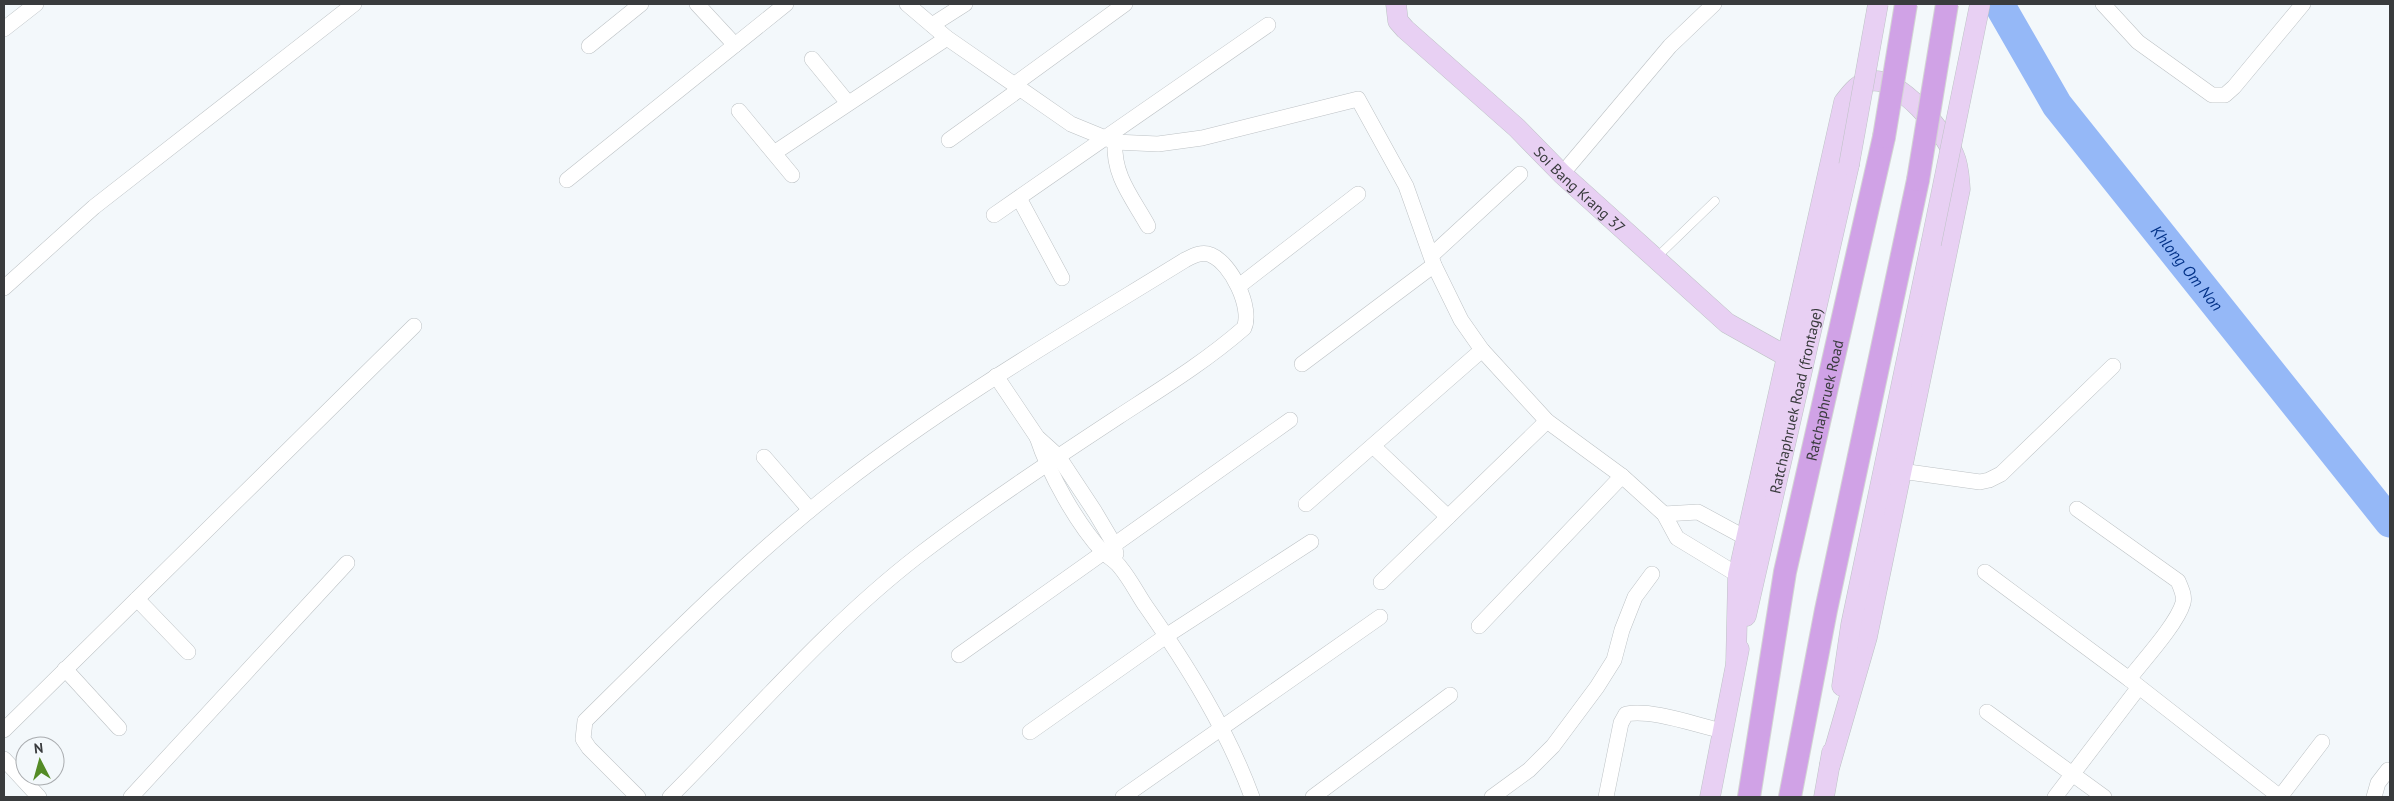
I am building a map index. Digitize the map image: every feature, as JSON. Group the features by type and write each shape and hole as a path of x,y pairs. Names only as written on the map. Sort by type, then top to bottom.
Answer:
{"main road":[{"name":"Soi Bang Krang 37","path":"1396,4 1398,21 1405,29 1517,128 1562,174 1655,259 1727,323 1786,356"},
{"name":"Ratchaphruek Road (frontage)","path":"1710,797 1736,662 1848,165 1878,4"},
{"name":"Ratchaphruek Road","path":"1749,797 1785,572 1884,137 1906,4"},
{"path":"1790,797 1828,601 1918,180 1947,4"},
{"path":"1824,797 1851,625 1980,4"},
{"path":"1736,662 1738,575 1844,102 1855,88 1869,81 1883,81 1898,89 1915,104 1941,136 1953,153 1958,167 1960,189 1900,471 1867,638 1830,765"}],"street":[{"path":"4,29 36,4"},
{"path":"4,288 94,206 354,4"},
{"path":"589,46 641,4"},
{"path":"697,4 735,45"},
{"path":"566,180 786,4"},
{"path":"907,4 946,38 1071,124 1111,140 1158,144 1202,138 1358,99 1406,186 1433,260 1461,320 1482,350 1547,421 1622,476 1664,514 1677,538 1738,575"},
{"path":"932,25 964,4"},
{"path":"949,140 1125,4"},
{"path":"1562,174 1670,46 1714,4"},
{"path":"2103,4 2138,42 2212,94 2225,95 2234,87 2302,4"},
{"path":"994,215 1111,140 1268,25"},
{"path":"774,153 946,38"},
{"path":"812,59 848,103"},
{"path":"739,111 792,174"},
{"path":"1111,140 1116,170 1148,226"},
{"path":"1302,364 1433,260 1520,174"},
{"path":"1239,286 1358,194"},
{"path":"1019,198 1062,278"},
{"path":"638,797 589,748 583,739 585,721 755,557 842,484 996,376 1196,255 1210,254 1218,259 1239,286 1247,311 1244,328 1198,364 1052,461 919,555 854,609 778,683 670,797"},
{"path":"4,730 414,326"},
{"path":"1306,504 1482,350"},
{"path":"1900,471 1964,480 1989,480 2001,474 2113,366"},
{"path":"996,376 1052,461 1095,512 1108,548 1166,636 1222,728 1241,767 1252,797"},
{"path":"959,655 1290,420"},
{"path":"1381,582 1547,421"},
{"path":"1373,446 1448,517"},
{"path":"764,456 810,510"},
{"path":"1479,626 1622,476"},
{"path":"2055,797 2073,776 2134,683 2174,620 2183,604 2184,595 2178,581 2077,509"},
{"path":"1664,514 1698,512 1746,538"},
{"path":"1030,732 1166,636 1311,542"},
{"path":"132,797 347,563"},
{"path":"1985,572 2134,683 2280,797 2322,742"},
{"path":"1492,797 1529,770 1553,746 1597,687 1614,660 1622,630 1635,597 1652,574"},
{"path":"136,599 188,652"},
{"path":"1123,797 1380,617"},
{"path":"65,669 119,728"},
{"path":"1313,797 1450,695"},
{"path":"1987,712 2104,797"},
{"path":"1606,797 1620,723 1626,714 1643,713 1723,731"},
{"path":"4,759 39,797"},
{"path":"2374,797 2378,783 2388,770"}],"lane":[{"path":"1655,259 1715,201"}],"waterway":[{"name":"Khlong Om Non","path":"1999,4 2057,105 2390,522"}]}
